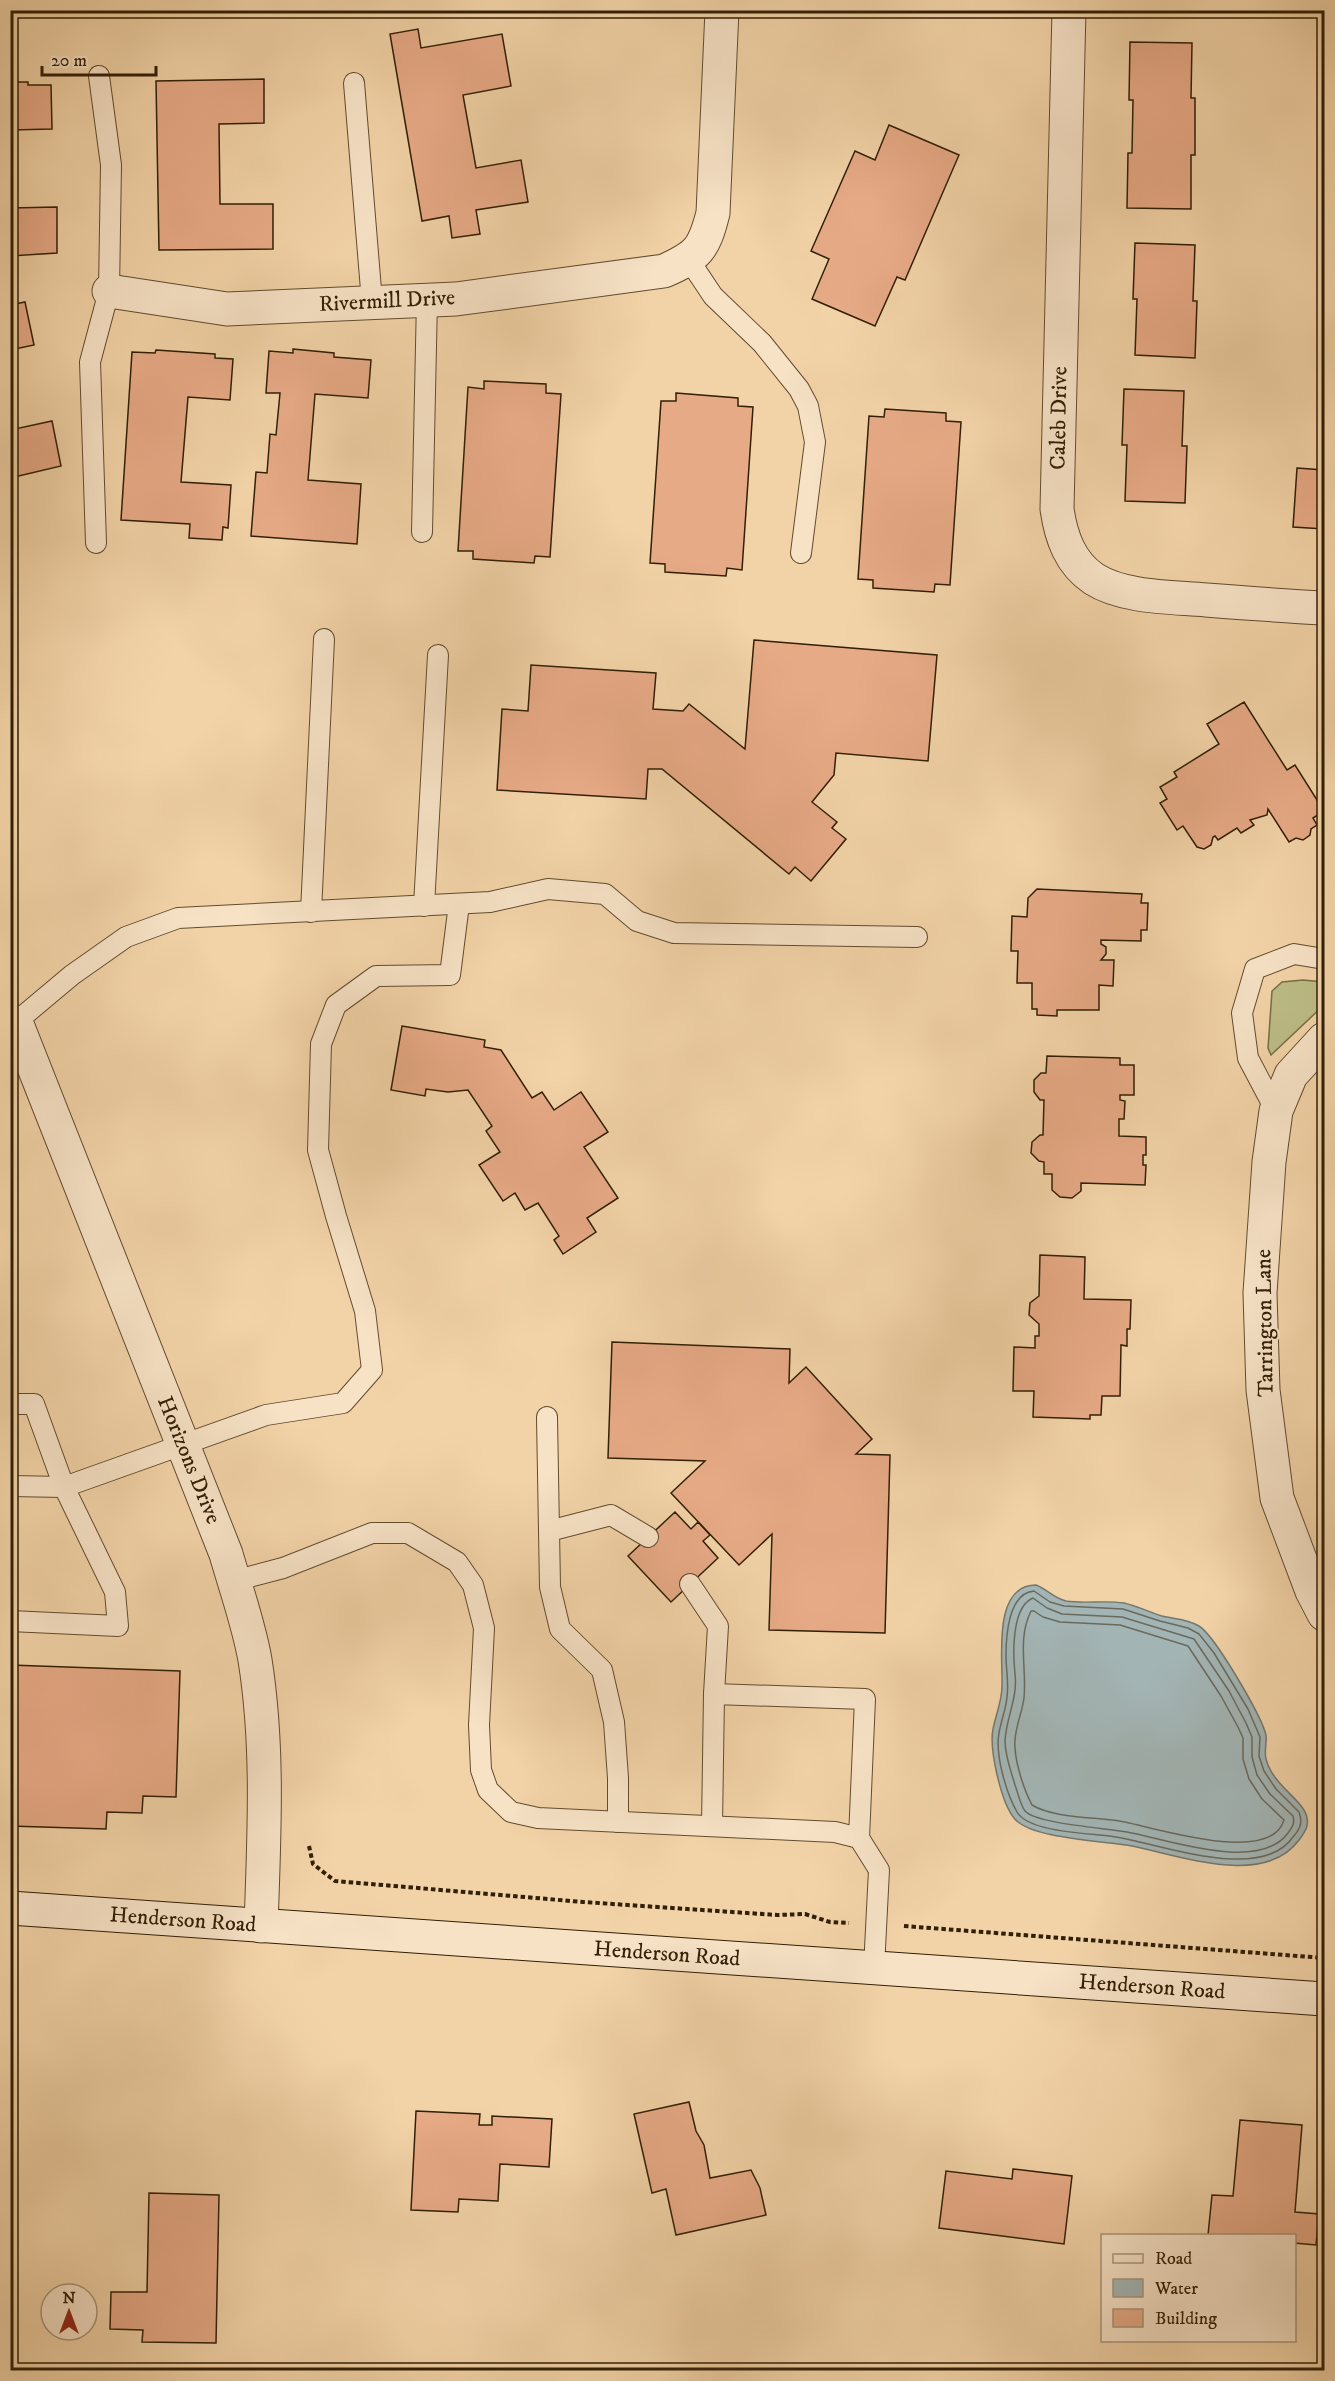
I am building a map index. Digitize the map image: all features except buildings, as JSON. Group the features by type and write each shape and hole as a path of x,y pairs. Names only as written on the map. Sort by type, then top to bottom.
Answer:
{"street":[{"path":"677,266 706,239 713,213 722,10"},
{"name":"Caleb Drive","path":"1069,10 1057,509 1064,541 1070,555 1083,570 1095,580 1112,587 1145,595 1324,608"},
{"name":"Rivermill Drive","path":"109,291 227,309 456,299 677,266"},
{"name":"Horizons Drive","path":"12,1019 184,1446 226,1554 234,1581 255,1659 266,1775 261,1926"},
{"name":"Tarrington Lane","path":"1324,1039 1291,1075 1276,1111 1269,1162 1260,1293 1263,1390 1277,1498 1312,1591 1324,1614"},
{"name":"Henderson Road","path":"10,1908 1324,1999"}],"lane":[{"path":"96,543 90,362 109,291 111,165 99,76"},
{"path":"354,83 372,302"},
{"path":"677,266 713,296 769,352 799,389 808,406 815,442 801,553"},
{"path":"422,532 427,300"},
{"path":"311,912 324,639"},
{"path":"424,906 438,655"},
{"path":"12,1019 126,937 178,918 490,902 548,889 605,894 637,921 674,933 917,937"},
{"path":"10,1486 64,1486 184,1446 266,1415 342,1403 372,1370 365,1311 318,1150 321,1044 336,1005 376,976 450,975 459,904"},
{"path":"1276,1111 1248,1058 1246,1046 1242,1013 1255,969 1294,954 1324,959"},
{"path":"10,1404 34,1404 64,1486 115,1592 118,1626 10,1621"},
{"path":"547,1417 550,1587 560,1629 602,1671 614,1722 618,1822"},
{"path":"549,1531 611,1515 648,1537"},
{"path":"234,1581 284,1568 372,1533 408,1533 457,1562 473,1585 484,1628 478,1725 481,1770 488,1790 511,1812 538,1818 835,1832 859,1838"},
{"path":"690,1584 718,1626 714,1694 712,1826"},
{"path":"714,1694 865,1699 859,1838 879,1870 874,1968"}],"path":[{"path":"309,1846 312,1864 335,1881 777,1916 805,1914 830,1922 1324,1958"}],"green space":[{"path":"1303,980 1324,982 1324,1005 1271,1055 1268,1048 1272,991 1282,982"}],"water":[{"path":"1036,1585 1066,1601 1124,1603 1199,1626 1216,1644 1256,1711 1266,1735 1265,1756 1269,1768 1305,1812 1306,1830 1299,1840 1284,1854 1265,1862 1243,1865 1220,1864 1196,1861 1132,1846 1051,1835 1035,1831 1014,1818 997,1775 992,1738 1002,1692 1002,1642 1006,1610 1012,1597 1022,1588"}]}
